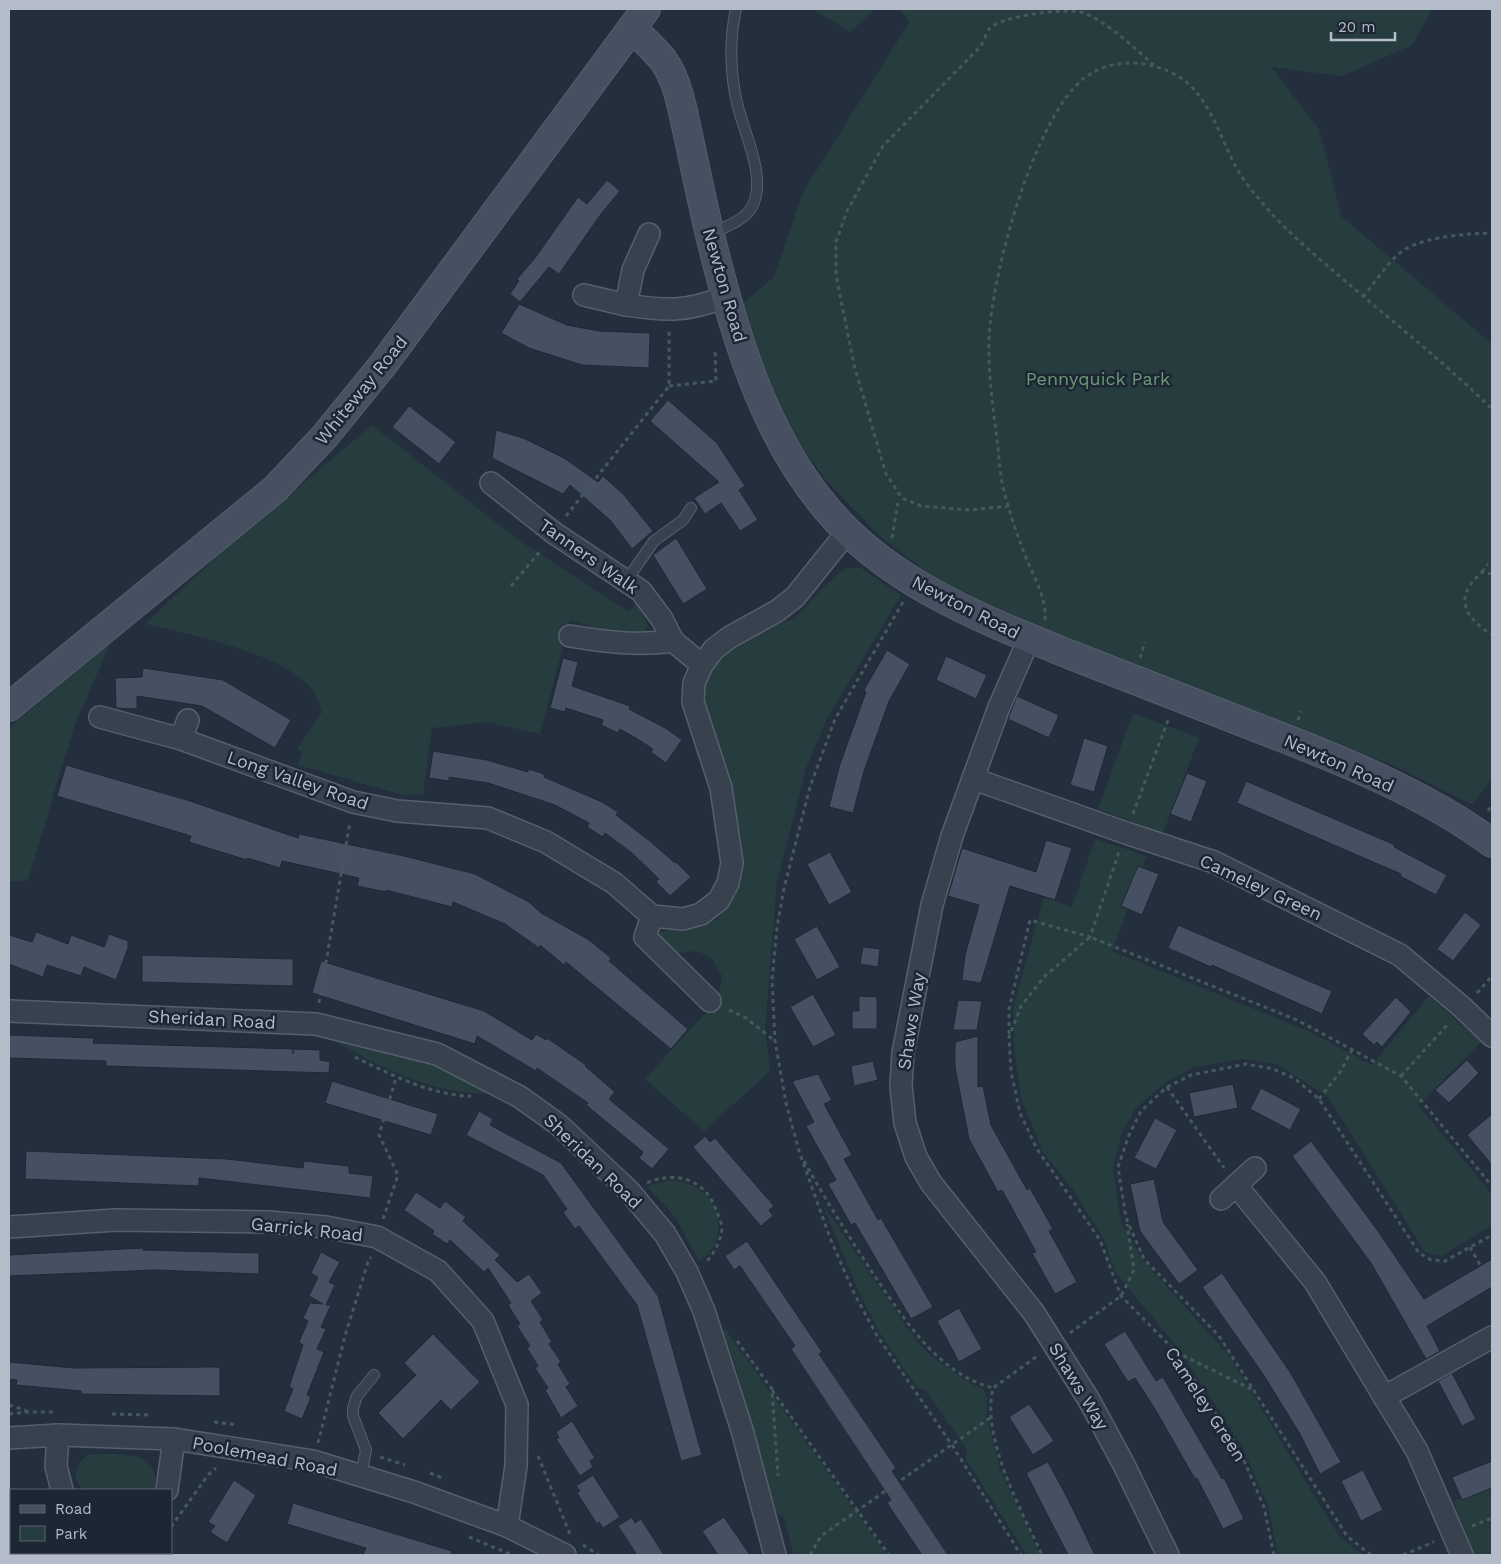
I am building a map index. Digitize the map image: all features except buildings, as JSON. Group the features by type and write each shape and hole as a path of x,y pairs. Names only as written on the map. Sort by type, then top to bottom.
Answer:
{"street":[{"name":"Newton Road","path":"639,18 664,62 679,96 725,297 767,412 786,449 826,508 848,532 883,561 918,585 952,604 1032,640 1341,761 1434,808 1476,831 1492,843"},
{"name":"Whiteway Road","path":"9,707 274,489 324,437 382,366 639,18"},
{"path":"626,305 633,270 649,234"},
{"path":"584,295 626,305 666,311 685,310 725,297"},
{"name":"Tanners Walk","path":"490,483 554,533 641,591 662,619 673,641 702,665"},
{"path":"710,1001 645,937 652,916 683,919 701,914 719,900 728,883 732,863 721,788 693,702 694,683 702,665 714,649 795,597 848,532"},
{"path":"570,636 616,644 644,645 673,641"},
{"name":"Shaws Way","path":"1032,640 999,707 952,836 932,905 903,1053 901,1086 905,1124 916,1157 931,1183 1034,1313 1089,1400 1123,1463 1168,1555"},
{"name":"Long Valley Road","path":"100,716 184,730 353,802 397,811 488,818 546,842 614,883 652,916"},
{"name":"Cameley Green","path":"974,779 1214,862 1400,955 1463,1008 1492,1036"},
{"name":"Sheridan Road","path":"9,1011 72,1012 316,1024 437,1054 520,1097 559,1125 629,1191 665,1234 687,1272 704,1311 742,1430 775,1555"},
{"path":"1255,1168 1228,1192 1315,1282 1418,1451 1462,1555"},
{"name":"Garrick Road","path":"9,1226 116,1220 268,1222 326,1227 378,1237 438,1271 483,1321 517,1405 516,1466 507,1526"},
{"path":"1384,1397 1492,1338"},
{"path":"58,1435 56,1466 62,1489"},
{"name":"Poolemead Road","path":"9,1438 58,1435 174,1439 313,1461 568,1546"},
{"path":"167,1489 174,1439"}],"lane":[{"path":"710,235 741,219 750,210 755,197 756,179 752,150 738,106 731,56 736,9"},
{"path":"626,581 654,541 683,520 690,508"},
{"path":"360,1476 366,1450 353,1416 353,1408 357,1396 374,1375"}],"path":[{"path":"1009,506 970,510 921,506 902,498 896,490 886,474 854,365 836,275 836,242 847,211 882,146 981,46 990,28 1005,19 1026,14 1083,12 1108,28 1156,66 1176,75 1194,88 1204,102 1238,170 1260,201 1305,247 1460,378 1492,409"},
{"path":"1032,640 1046,619 1046,605 1023,550 1003,489 992,404 989,337 997,282 1031,161 1060,105 1083,79 1108,66 1129,62 1156,66"},
{"path":"1363,297 1401,252 1417,245 1458,234 1492,233"},
{"path":"554,533 575,502 669,386 671,337 666,311"},
{"path":"669,386 716,381 715,345"},
{"path":"883,561 888,554 897,520 898,503"},
{"path":"511,586 535,558"},
{"path":"1488,564 1470,582 1465,598 1466,612 1475,624 1492,635"},
{"path":"1482,572 1492,574"},
{"path":"918,585 903,601 835,719 810,788 784,888 778,927 772,980 775,1041 786,1103 799,1151 830,1238 854,1293 876,1334 952,1445 1021,1555"},
{"path":"1090,937 1168,720"},
{"path":"316,1024 353,802"},
{"name":"Cameley Green","path":"1274,1555 1264,1507 1240,1450 1176,1352 1121,1296 1100,1240 1037,1149 1020,1113 1011,1071 1009,1009 1030,920 1090,937 1297,1020 1401,1076 1492,1186"},
{"name":"Cameley Green","path":"1009,1037 1021,1006 1045,976 1090,937"},
{"path":"710,1001 746,1018 775,1041"},
{"path":"1401,1076 1463,1008"},
{"path":"1319,1099 1340,1072 1352,1050"},
{"path":"353,1056 396,1078 460,1096 477,1096"},
{"path":"378,1237 398,1174 380,1134 396,1078"},
{"path":"1167,1087 1228,1192"},
{"path":"799,1151 834,1215 917,1337 941,1359 976,1383 993,1388"},
{"path":"629,1191 656,1179 672,1176 692,1180 712,1198 722,1227 718,1246 705,1264 687,1272"},
{"path":"1042,1555 1019,1506 1000,1455 990,1418 990,1401 993,1388 1121,1296 1134,1270 1126,1218"},
{"path":"1470,1247 1492,1286"},
{"path":"313,1461 345,1336 368,1262"},
{"path":"1176,1352 1255,1391"},
{"path":"772,1389 889,1555"},
{"path":"9,1405 27,1412"},
{"path":"810,1555 821,1536 857,1509 990,1418"},
{"path":"535,1449 568,1546"},
{"path":"172,1526 214,1468 222,1468"},
{"path":"1402,1555 1454,1534"},
{"path":"465,1535 512,1555"}],"green space":[{"path":"813,9 875,9 850,32"},
{"name":"Pennyquick Park","path":"899,9 1432,9 1412,45 1342,76 1271,67 1319,129 1341,216 1492,344 1492,778 1473,805 1393,765 1042,628 977,599 968,593 942,583 882,538 824,478 788,428 740,306 774,277 803,192 910,21"},
{"path":"372,425 517,539 629,612 636,603 644,615 648,626 645,632 611,633 570,620 540,734 487,722 432,728 423,795 403,795 298,765 302,752 297,749 322,712 313,691 301,678 261,656 236,647 145,624 218,555"},
{"path":"847,568 861,568 901,595 827,719 806,768 777,882 765,1030 770,1071 704,1131 645,1079 718,999 722,976 711,957 697,951 675,953 665,946 660,932 698,926 718,919 732,901 740,859 731,786 702,703 705,671 731,641 793,619 835,576"},
{"path":"111,642 75,724 28,880 9,882 9,728"},
{"path":"1133,713 1199,738 1163,833 1098,809"},
{"path":"1095,839 1147,856 1112,951 1308,1031 1372,1065 1429,996 1481,1042 1418,1105 1492,1194 1492,1225 1442,1256 1425,1252 1328,1097 1277,1064 1240,1059 1193,1068 1166,1082 1135,1109 1121,1135 1113,1167 1121,1223 1142,1259 1230,1357 1339,1536 1363,1555 1278,1555 1268,1506 1242,1446 1178,1348 1115,1272 1104,1239 1074,1191 1043,1152 1022,1101 1015,1057 1013,1008 1044,897 1072,907"},
{"path":"320,1033 439,1065 493,1093 470,1093 425,1083 381,1066"},
{"path":"672,1180 688,1184 702,1191 710,1199 717,1215 718,1233 716,1242 712,1250 699,1261 675,1217 647,1186"},
{"path":"822,1203 910,1332 928,1354 971,1384 982,1388 987,1400 986,1414 1000,1469 1040,1555 1027,1555 965,1458 967,1450 925,1389 917,1388 880,1333 858,1290"},
{"path":"726,1330 887,1555 794,1555 784,1518 776,1512 736,1368 723,1331"},
{"path":"89,1454 125,1454 136,1456 145,1460 151,1466 155,1476 155,1489 83,1489 76,1475 80,1462"},
{"path":"1492,1485 1492,1552 1484,1555 1471,1555 1454,1501"}]}
